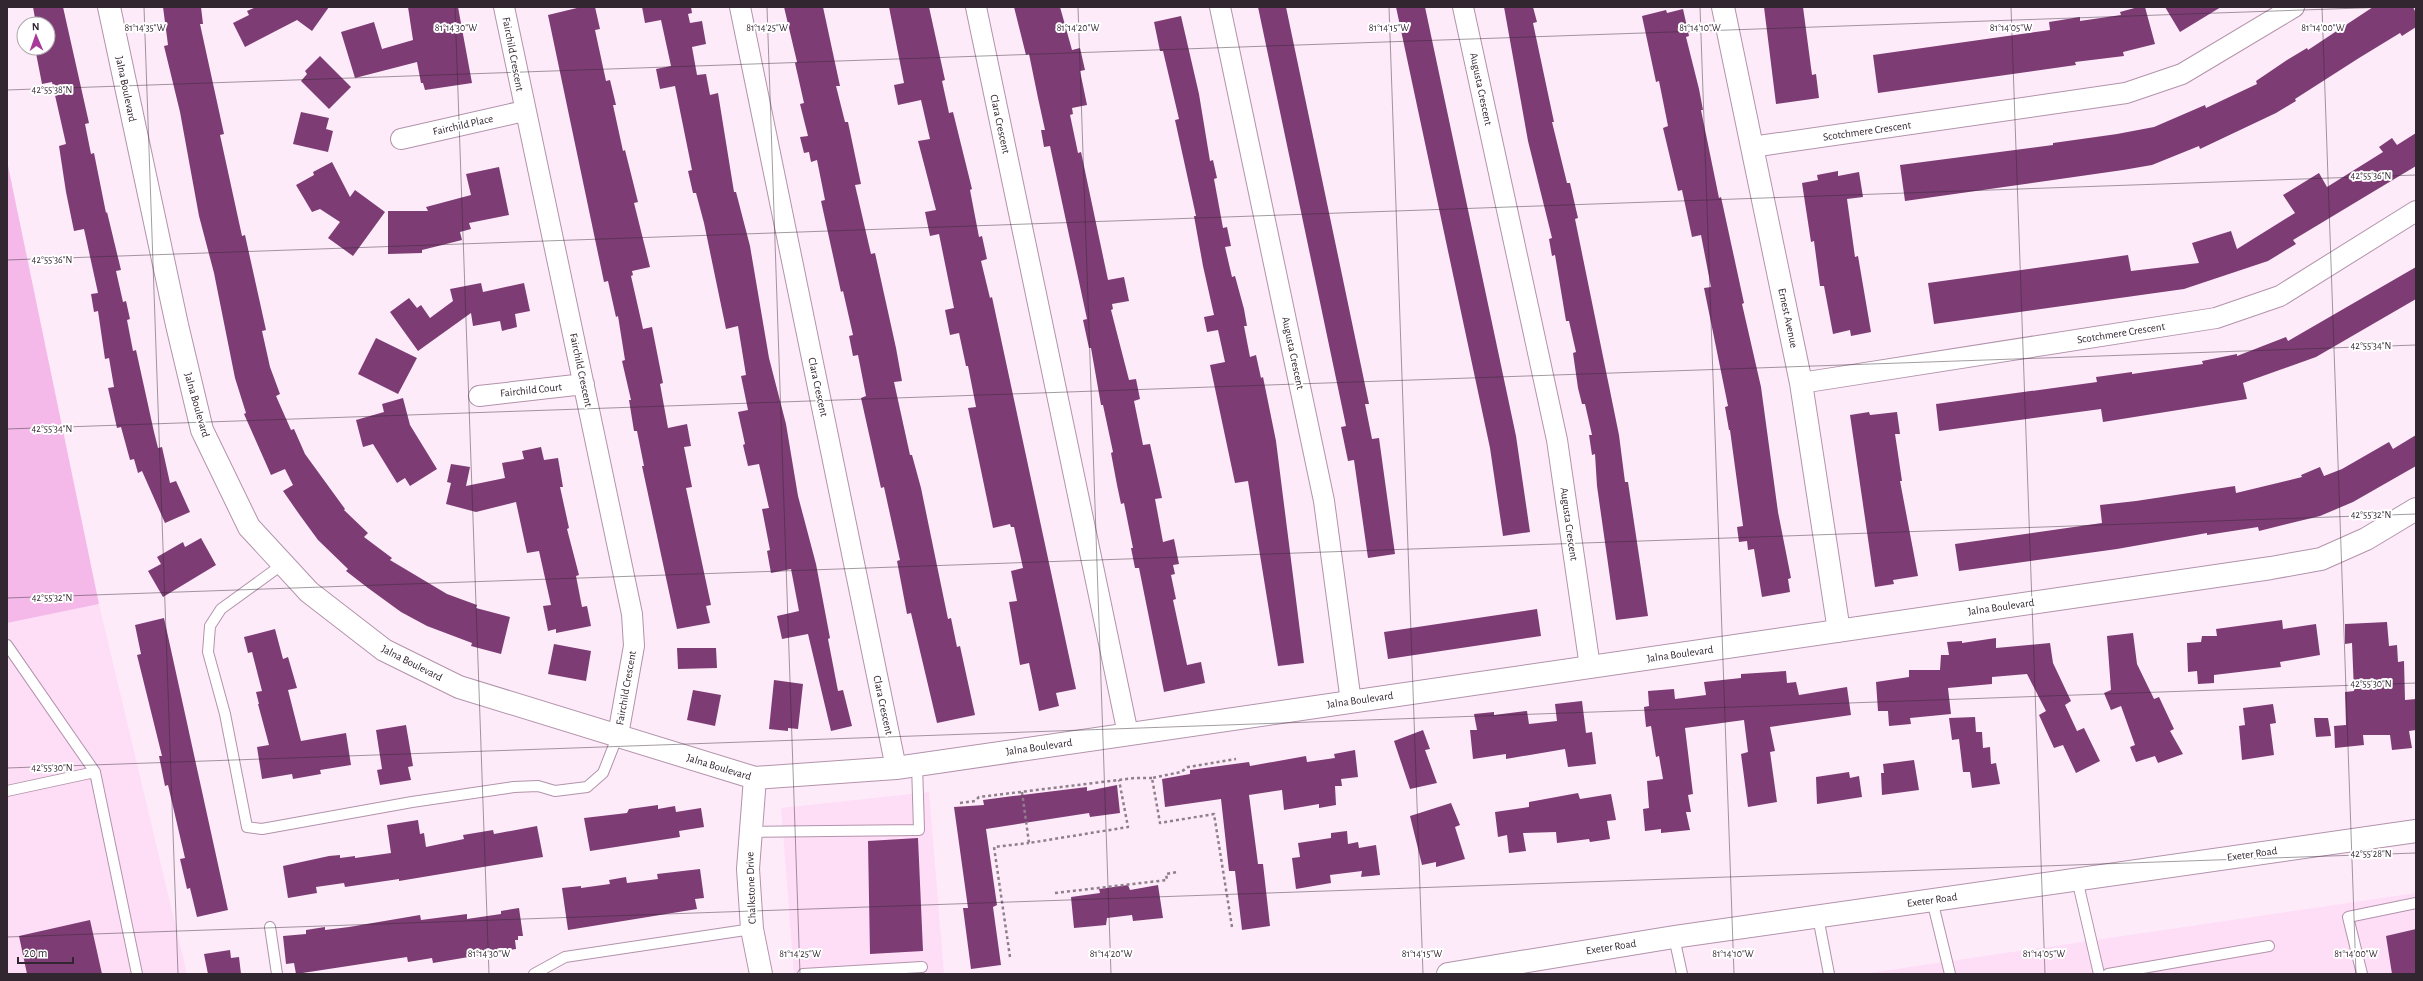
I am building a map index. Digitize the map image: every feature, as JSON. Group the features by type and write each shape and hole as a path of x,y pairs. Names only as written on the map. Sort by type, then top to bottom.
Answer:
{"street":[{"name":"Jalna Boulevard","path":"109,7 175,317 202,430 249,528 309,592 384,650 459,687 755,778 906,766 2271,568 2321,559 2366,539 2416,509"},
{"name":"Fairchild Crescent","path":"504,7 524,111 584,384 632,614 634,646 618,735"},
{"name":"Clara Crescent","path":"740,7 906,766"},
{"name":"Clara Crescent","path":"976,7 1128,734"},
{"name":"Augusta Crescent","path":"1220,7 1324,501 1351,702"},
{"name":"Augusta Crescent","path":"1463,7 1557,440 1590,667"},
{"name":"Ernest Avenue","path":"1723,7 1801,383 1839,631"},
{"name":"Scotchmere Crescent","path":"1752,147 2126,93 2182,74 2294,7"},
{"name":"Fairchild Place","path":"401,139 524,111"},
{"name":"Scotchmere Crescent","path":"1801,383 2216,318 2280,296 2416,211"},
{"name":"Fairchild Court","path":"479,396 584,384"},
{"name":"Chalkstone Drive","path":"755,778 748,869 752,929 761,974"},
{"name":"Exeter Road","path":"1448,974 1674,937 2416,831"}],"lane":[{"path":"283,564 221,609 210,626 208,652 225,714 247,827 262,829 412,802 514,787 538,786 555,791 587,787 603,773 618,735"},
{"path":"7,644 94,772 137,974"},
{"path":"750,832 919,830 906,766"},
{"path":"7,791 94,772"},
{"path":"2077,879 2099,974"},
{"path":"1932,900 1950,974"},
{"path":"2362,974 2348,917 2416,903"},
{"path":"1818,916 1829,974"},
{"path":"270,927 277,974"},
{"path":"534,974 565,957 752,929"},
{"path":"1674,937 1682,974"},
{"path":"2108,974 2269,946"},
{"path":"803,974 922,967"}],"path":[{"path":"960,803 975,802 979,797 1120,780 1152,778 1181,772 1188,767 1236,759"},
{"path":"1152,778 1160,823 1214,814 1232,927"},
{"path":"1010,957 994,847 1029,843 1128,827 1120,780"},
{"path":"1022,792 1029,843"},
{"path":"1055,893 1167,880 1166,874 1177,872"}],"shaded area":[{"path":"7,161 99,604 7,623"},
{"path":"99,604 187,974 7,974 7,623"},
{"path":"929,792 944,974 794,974 781,808"},
{"path":"2416,893 2416,974 1862,974"}],"building":[{"path":"33,7 63,7 89,123 85,124 91,154 94,153 106,213 107,212 121,270 116,271 123,302 126,301 130,319 127,320 133,351 136,350 158,448 162,447 170,483 176,481 190,512 165,523 142,471 138,473 134,459 130,460 121,427 117,428 108,388 114,387 109,358 105,359 98,311 94,312 91,294 98,293 84,229 74,231 66,192 59,146 66,144 52,82 42,84 37,56 56,56 56,16 35,16"},
{"path":"163,7 201,7 203,24 200,24 224,134 220,135 242,236 245,235 266,330 262,331 270,367 280,394 276,396 291,430 294,429 305,454 345,509 344,510 368,533 364,537 392,558 390,560 447,594 477,605 476,608 510,617 501,654 471,646 472,643 427,626 401,612 346,571 348,569 318,540 283,491 293,485 285,469 271,475 244,414 246,413 235,378 214,273 199,216 180,112 164,46 168,45"},
{"path":"256,7 329,7 312,31 297,20 245,47 233,23 249,15 247,11"},
{"path":"408,7 458,7 472,83 425,90 423,83 421,83 417,62 355,78 341,32 374,22 382,49 413,40"},
{"path":"581,7 595,7 600,29 595,30 606,81 610,80 616,105 613,105 623,151 625,150 638,202 634,203 650,267 632,271 633,275 631,276 643,329 652,327 663,383 660,384 668,428 687,424 691,446 684,447 692,487 686,488 711,605 706,606 710,623 677,629 642,466 644,466 637,431 634,431 629,400 631,400 622,361 625,360 618,316 616,317 608,281 604,282 548,15"},
{"path":"642,7 691,7 692,13 688,14 690,23 702,21 706,44 692,47 697,75 706,74 710,95 718,93 734,192 736,192 750,246 769,358 786,424 798,496 816,564 838,691 843,690 852,726 831,731 808,634 782,639 777,616 799,611 791,569 771,573 767,551 770,550 762,509 769,508 759,464 748,466 743,445 745,444 738,412 748,410 741,376 746,375 738,326 726,329 704,223 696,193 693,193 688,171 692,170 675,86 660,89 656,69 671,66 661,20 645,23"},
{"path":"784,7 823,7 840,86 836,86 845,122 848,122 861,184 855,185 871,254 875,253 896,348 902,381 894,382 910,455 912,455 921,488 948,619 951,618 957,647 960,646 975,715 937,723 911,613 907,614 897,561 900,560 884,487 881,488 861,398 866,396 858,355 853,356 849,336 853,335 843,291 841,292 821,201 825,200 817,160 811,162 809,152 804,153 800,137 808,136 800,104 804,103 795,63 797,62"},
{"path":"889,7 929,7 945,80 942,81 949,113 953,112 972,189 970,190 979,237 982,236 987,259 981,261 990,298 992,297 1076,689 1056,693 1059,706 1039,711 1029,663 1020,665 1009,602 1017,601 1011,571 1023,568 1014,527 1011,527 1010,524 993,528 968,408 976,407 968,366 966,366 959,333 950,335 945,310 954,308 939,234 930,236 925,212 936,210 918,141 930,139 921,100 898,105 894,85 904,83"},
{"path":"1014,7 1060,7 1072,50 1080,48 1085,70 1080,71 1087,105 1072,108 1073,114 1070,115 1078,153 1081,152 1108,280 1124,277 1129,301 1112,304 1113,309 1111,310 1129,380 1136,379 1140,399 1134,401 1143,445 1150,444 1162,498 1155,499 1163,542 1174,539 1179,564 1173,565 1175,574 1171,575 1176,599 1173,600 1187,665 1201,662 1205,683 1164,692 1139,568 1135,568 1131,548 1133,548 1124,503 1121,504 1117,485 1111,453 1113,452 1103,405 1101,405 1091,348 1089,348 1083,320 1087,319 1050,146 1044,147 1041,130 1045,130 1029,54 1026,55"},
{"path":"1258,7 1286,7 1369,404 1365,404 1372,439 1379,438 1395,554 1368,558 1354,460 1348,461 1341,427 1346,426"},
{"path":"1396,7 1425,7 1516,436 1530,532 1503,536 1490,448"},
{"path":"1504,7 1533,7 1537,22 1533,23 1554,122 1552,122 1567,183 1570,183 1578,218 1575,219 1619,435 1625,482 1628,482 1648,616 1616,620 1597,486 1595,454 1592,455 1589,435 1592,435 1585,404 1582,404 1578,388 1573,353 1576,352 1569,321 1566,321 1555,255 1552,256 1549,239 1552,238 1528,141"},
{"path":"1764,7 1803,7 1812,75 1816,74 1819,98 1776,104"},
{"path":"2138,7 2145,7 2155,44 2123,52 2124,56 2075,62 2076,65 1878,93 1873,55 2050,30 2049,22 2080,17 2080,21 2121,15 2120,12"},
{"path":"2165,7 2221,7 2180,32"},
{"path":"2373,7 2413,7 2416,13 2416,27 2402,36 2400,33 2359,58 2276,113 2200,149 2199,146 2152,165 1905,201 1900,165 2053,145 2053,143 2154,127 2205,105 2206,108 2257,84 2256,81 2287,60 2307,48 2308,50"},
{"path":"1683,9 1689,36 1686,37 1699,89 1703,110 1701,110 1719,198 1721,197 1744,303 1742,304 1761,387 1778,512 1791,578 1788,579 1790,592 1762,597 1754,549 1748,550 1747,541 1739,542 1737,527 1743,526 1730,430 1725,407 1728,406 1704,288 1711,287 1701,235 1692,237 1682,190 1678,191 1663,128 1668,126 1659,81 1656,82 1642,16 1666,10 1667,13"},
{"path":"1181,16 1199,94 1210,161 1213,160 1217,178 1214,179 1223,228 1227,227 1231,246 1225,247 1232,277 1235,276 1244,309 1247,326 1244,326 1250,357 1256,355 1261,378 1263,377 1276,441 1304,663 1278,666 1248,481 1235,483 1210,365 1225,362 1218,330 1207,332 1204,317 1214,315 1203,266 1194,216 1196,216 1175,120 1179,119 1163,51 1160,51 1154,22"},
{"path":"320,56 351,87 329,109 301,81 307,74 305,71"},
{"path":"301,112 329,118 326,129 333,131 328,152 293,144"},
{"path":"2416,133 2416,166 2293,240 2296,244 2268,261 2184,289 1934,324 1928,283 2128,255 2131,271 2199,263 2192,243 2231,231 2237,249 2295,213 2283,195 2319,173 2327,187 2383,152 2379,147 2392,138 2397,145"},
{"path":"332,162 350,197 355,190 385,212 353,256 328,238 340,222 320,209 312,212 296,185 314,175 313,172"},
{"path":"499,167 509,215 469,223 471,229 460,232 462,240 422,250 422,253 388,254 388,211 428,211 426,207 471,195 466,174"},
{"path":"1838,171 1838,176 1859,172 1863,197 1847,199 1855,257 1858,256 1871,332 1851,336 1850,330 1833,334 1824,286 1820,286 1814,241 1811,242 1802,183 1818,180 1817,175"},
{"path":"2416,267 2416,299 2316,357 2243,383 2247,399 2103,422 2101,409 1939,431 1936,404 2097,382 2096,377 2132,372 2132,374 2203,364 2202,361 2237,354 2237,356 2286,337 2288,341"},
{"path":"481,283 483,292 524,283 530,311 515,314 517,327 502,331 500,321 473,326 471,313 418,351 390,312 409,298 417,308 421,305 430,318 453,301 450,289"},
{"path":"376,338 417,358 398,394 358,374"},
{"path":"403,398 410,425 437,469 410,486 405,478 397,483 373,444 363,447 356,420 384,412 382,404"},
{"path":"1869,412 1870,415 1897,412 1900,434 1895,434 1902,481 1900,481 1918,576 1893,580 1894,584 1875,587 1850,415"},
{"path":"2416,435 2416,466 2353,502 2320,516 2259,531 2258,527 2207,535 2207,533 2117,549 1959,571 1955,544 2102,523 2100,505 2235,486 2236,493 2302,477 2301,475 2320,467 2324,476 2342,469 2389,442 2393,449"},
{"path":"541,447 544,460 558,458 563,487 560,487 569,528 567,529 579,575 576,576 582,607 587,606 591,626 556,633 556,629 548,631 543,606 551,605 539,551 527,553 516,502 476,512 446,504 451,483 447,482 451,464 470,467 466,486 505,478 502,463 524,459 522,451"},
{"path":"201,538 216,565 163,597 148,571 161,564 157,557 183,542 185,547"},
{"path":"1537,609 1541,636 1388,659 1384,632"},
{"path":"164,618 228,910 197,917 190,888 187,889 180,859 185,858 168,785 165,786 159,756 162,756 137,655 141,654 135,625"},
{"path":"2282,620 2283,629 2316,624 2320,655 2280,662 2281,667 2214,675 2214,683 2198,684 2197,671 2188,672 2187,643 2201,642 2202,636 2217,636 2216,629"},
{"path":"2387,622 2389,646 2397,645 2398,662 2404,661 2405,700 2416,699 2416,730 2409,731 2412,748 2392,750 2390,735 2363,735 2364,745 2335,748 2334,726 2346,725 2345,692 2354,691 2352,643 2345,644 2345,624"},
{"path":"275,629 283,659 288,657 297,688 288,690 301,741 346,733 351,765 320,770 321,774 293,779 292,774 262,779 257,747 269,745 256,692 262,691 252,652 248,653 244,637"},
{"path":"2133,633 2137,664 2154,699 2159,697 2174,729 2170,731 2183,754 2158,763 2155,756 2136,762 2130,747 2135,745 2121,706 2111,710 2104,693 2111,690 2107,636"},
{"path":"1996,638 1996,648 2050,643 2053,663 2071,701 2065,705 2077,731 2084,728 2100,761 2076,773 2063,745 2054,748 2039,715 2046,711 2027,674 1992,677 1992,684 1948,688 1951,714 1910,718 1911,724 1889,726 1888,711 1878,711 1876,682 1909,677 1909,670 1940,670 1941,655 1949,655 1947,642 1962,641 1962,643"},
{"path":"554,644 591,651 586,681 548,674"},
{"path":"677,648 716,648 717,668 678,669"},
{"path":"1786,671 1787,683 1796,682 1799,695 1847,687 1851,715 1770,727 1775,751 1770,752 1777,802 1748,807 1741,754 1748,752 1744,720 1685,728 1693,794 1688,795 1691,812 1686,812 1690,830 1661,833 1661,829 1645,831 1643,809 1649,808 1647,781 1663,779 1659,756 1656,757 1651,726 1646,727 1644,707 1649,706 1648,691 1674,689 1675,699 1706,695 1704,682 1741,678 1741,674"},
{"path":"774,680 803,684 798,729 788,728 788,731 769,729"},
{"path":"693,690 721,695 715,726 687,720"},
{"path":"1582,701 1586,733 1592,732 1596,764 1568,767 1565,749 1506,759 1506,754 1473,759 1470,730 1477,730 1474,714 1494,712 1494,715 1527,711 1529,724 1557,721 1555,704"},
{"path":"2273,704 2276,723 2270,724 2274,755 2242,760 2239,726 2245,725 2243,708"},
{"path":"1975,717 1976,732 1982,732 1983,748 1990,747 1991,764 1996,763 2000,784 1972,788 1970,772 1963,772 1959,739 1952,740 1949,718"},
{"path":"2314,718 2328,718 2331,736 2316,737"},
{"path":"406,725 413,766 408,767 411,780 380,785 377,770 382,769 376,730"},
{"path":"1423,730 1430,749 1425,750 1437,783 1410,789 1394,741"},
{"path":"1355,750 1358,777 1341,779 1342,786 1335,786 1336,805 1319,808 1319,804 1284,810 1282,790 1249,795 1258,864 1263,864 1270,926 1242,930 1235,871 1229,871 1221,799 1165,807 1162,779 1190,774 1190,770 1249,762 1250,766 1306,756 1307,762 1335,758 1334,754"},
{"path":"1914,760 1919,790 1882,795 1881,773 1884,773 1883,764"},
{"path":"1849,772 1850,778 1859,776 1862,797 1817,804 1816,777"},
{"path":"1117,785 1120,813 1090,817 1089,813 986,829 997,905 993,907 1001,965 971,969 963,908 968,908 954,807 984,805 983,800 1087,787 1087,791"},
{"path":"1578,793 1580,799 1611,794 1616,820 1607,821 1610,839 1590,842 1589,839 1557,843 1556,832 1523,833 1526,851 1509,853 1507,835 1498,837 1495,812 1529,807 1529,802"},
{"path":"1451,803 1460,825 1455,827 1465,859 1436,867 1436,862 1422,865 1410,816"},
{"path":"658,805 658,809 675,806 676,812 701,808 704,827 679,831 680,837 590,851 584,818 627,813 629,809"},
{"path":"418,820 420,834 424,833 426,847 464,839 463,835 493,830 494,834 537,826 543,857 399,881 399,879 345,887 344,883 316,887 317,893 288,898 283,866 329,856 340,855 340,858 355,856 355,858 391,853 387,825"},
{"path":"1347,831 1348,844 1358,842 1359,848 1376,845 1380,875 1361,877 1362,871 1330,875 1331,883 1296,889 1292,858 1300,857 1298,843 1331,838 1331,833"},
{"path":"918,838 923,951 870,954 868,841"},
{"path":"700,869 704,898 695,899 697,909 568,930 562,888 581,886 581,888 610,884 609,880 626,877 627,883 658,879 657,874"},
{"path":"1128,885 1130,890 1158,885 1163,918 1133,921 1132,915 1107,918 1106,925 1074,928 1071,897 1100,893 1099,889"},
{"path":"519,908 523,936 518,936 518,940 515,940 516,949 433,963 432,958 408,962 407,957 296,974 294,963 286,964 283,936 306,934 306,930 325,927 325,930 349,927 420,915 421,920 467,914 467,919 501,914 501,911"},
{"path":"90,920 102,974 27,974 19,936"},
{"path":"2416,929 2416,974 2392,974 2386,936"},
{"path":"230,950 231,958 239,957 241,974 208,974 204,954"}]}
